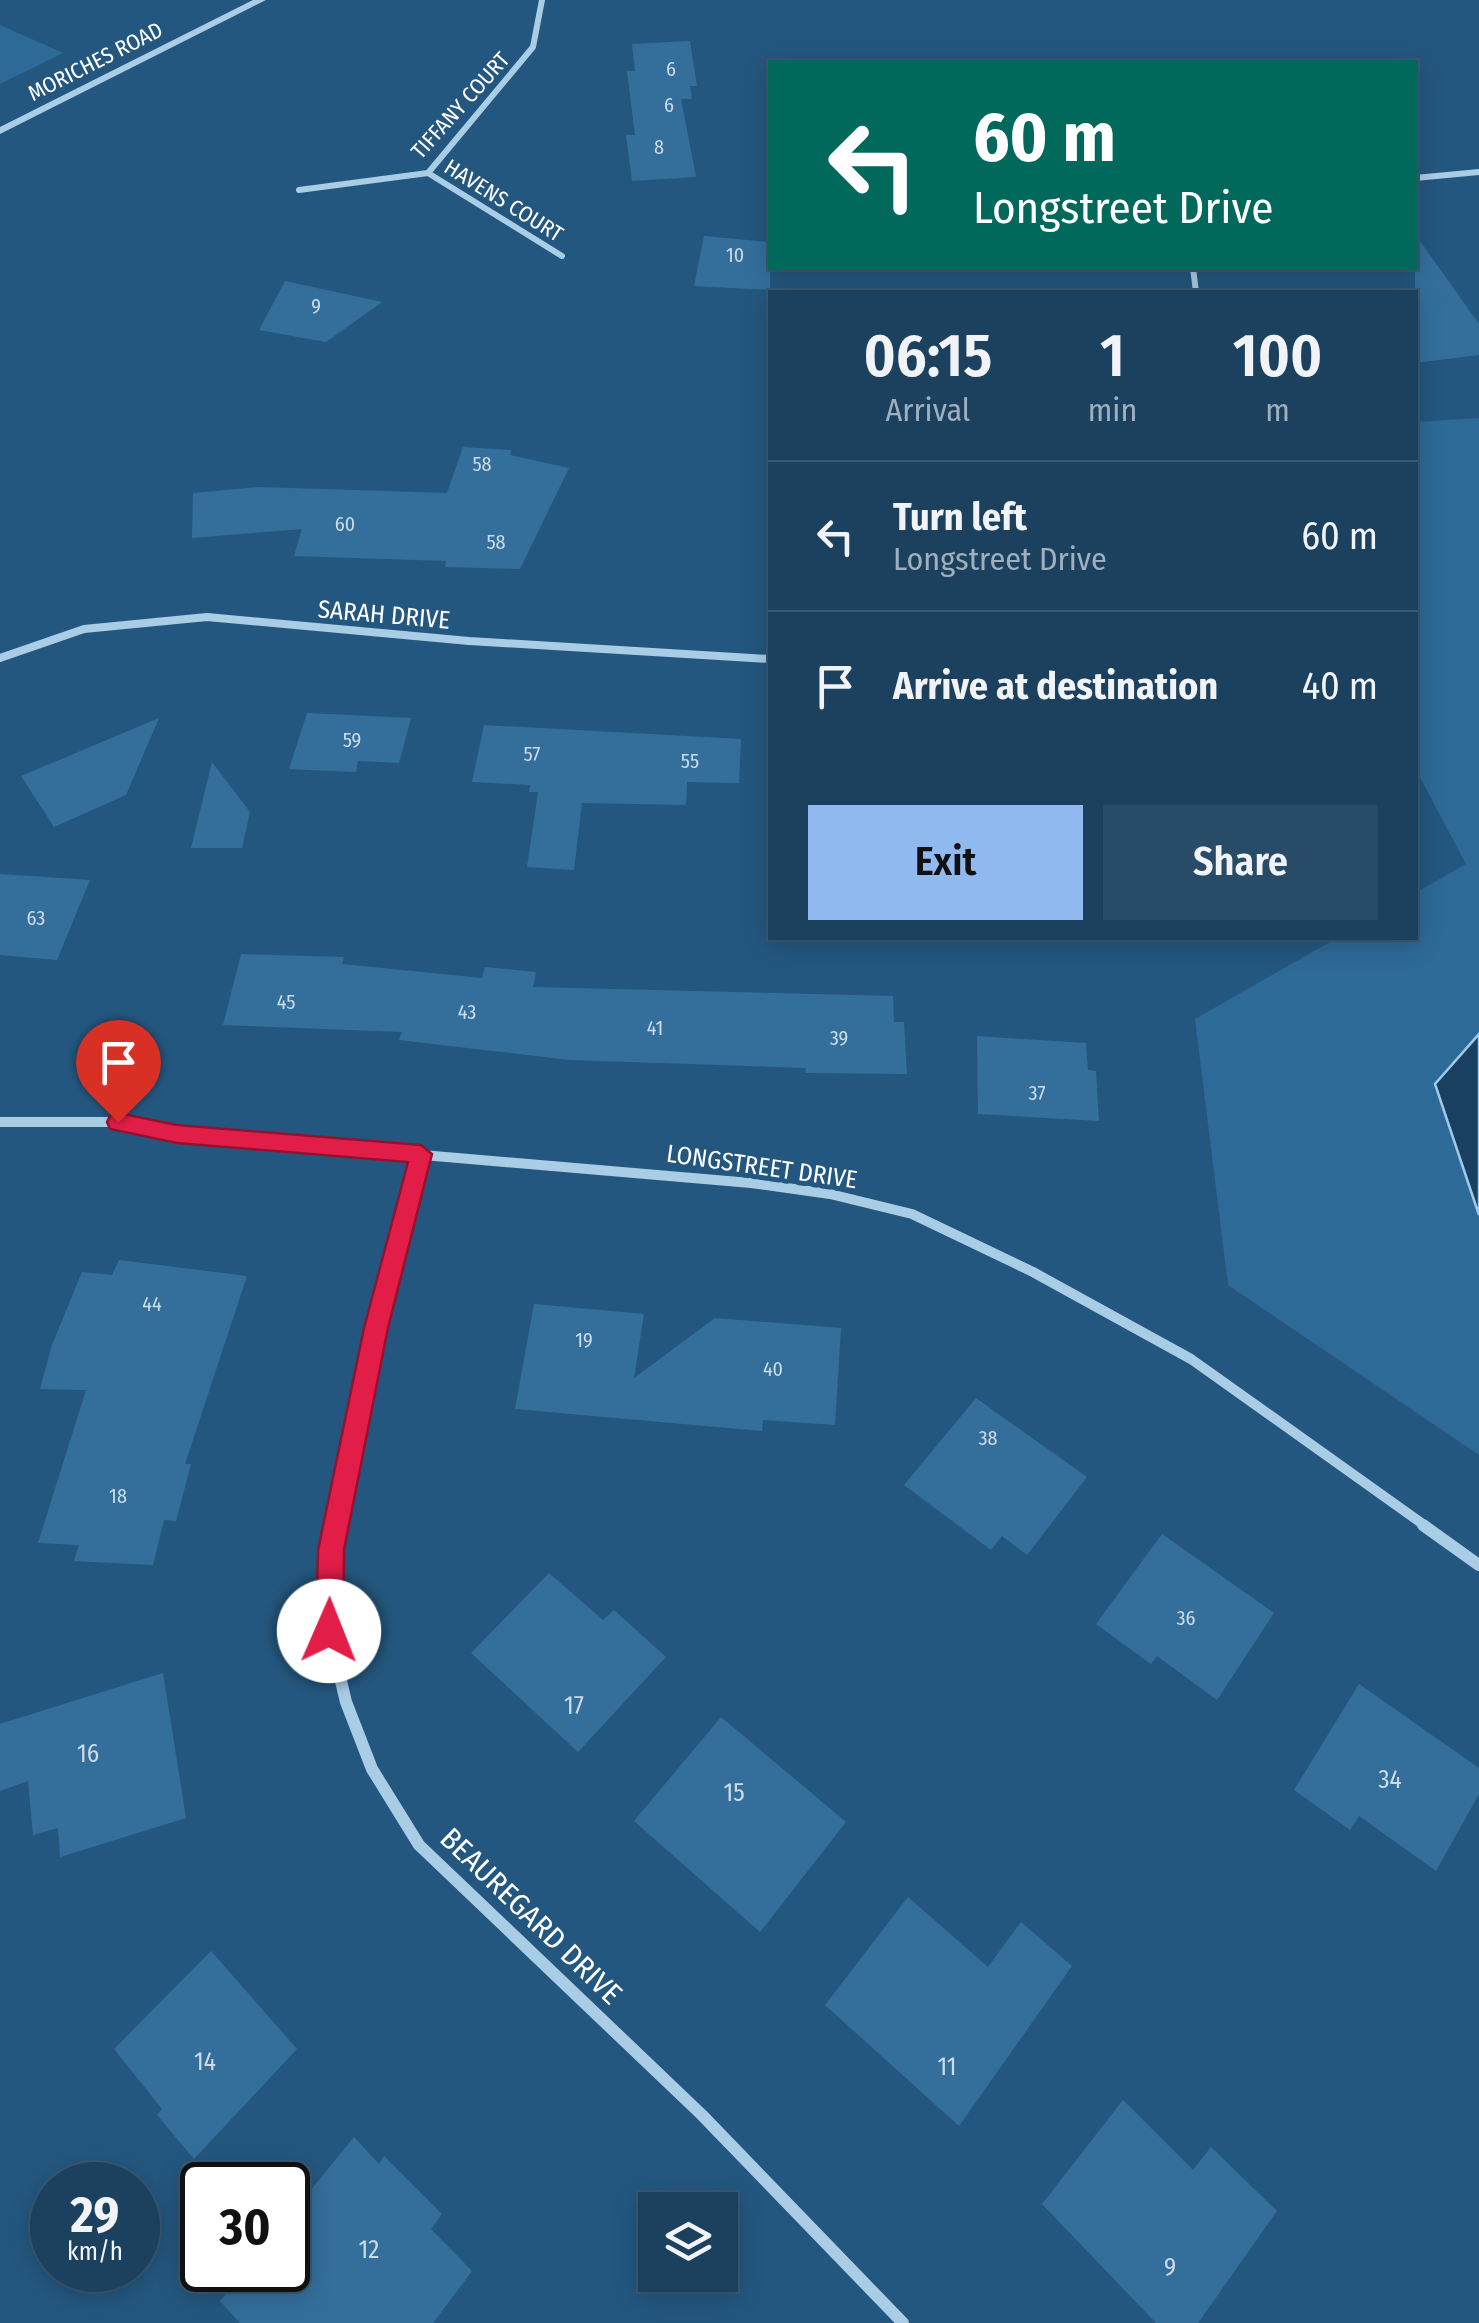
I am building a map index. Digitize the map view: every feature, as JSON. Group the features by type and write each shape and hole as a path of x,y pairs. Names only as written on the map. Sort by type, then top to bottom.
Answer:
{"street":[{"name":"MORICHES ROAD","path":"0,131 260,0"},
{"name":"TIFFANY COURT","path":"300,190 428,173 533,47 542,0"},
{"path":"1418,178 1479,172"},
{"name":"HAVENS COURT","path":"428,173 562,256"},
{"name":"SARAH DRIVE","path":"0,658 84,629 207,618 468,641 768,660"},
{"name":"LONGSTREET DRIVE","path":"0,1122 118,1122 177,1134 751,1183 830,1194 912,1214 1033,1272 1191,1360 1479,1564"},
{"name":"BEAUREGARD DRIVE","path":"421,1154 376,1328 331,1550 329,1631 346,1702 372,1769 418,1845 702,2114 903,2323"}],"shaded area":[{"path":"0,25 63,53 0,84"},
{"path":"1479,418 1479,1034 1435,1084 1479,1215 1479,1455 1228,1285 1195,1019 1333,940 1418,940 1418,891 1466,864 1418,774 1418,422"},
{"path":"1479,1034 1479,1215 1435,1084"}],"building":[{"path":"690,41 697,86 690,86 692,99 681,99 696,177 632,181 626,135 635,135 627,71 635,71 632,44"},
{"path":"704,236 768,242 770,290 694,286"},
{"path":"1418,238 1479,324 1479,355 1418,363"},
{"path":"285,281 382,302 326,342 259,330"},
{"path":"463,447 511,450 510,455 569,468 520,569 445,567 446,561 294,556 302,529 192,538 193,493 259,487 447,493"},
{"path":"307,713 411,718 399,763 358,761 356,772 289,769"},
{"path":"159,718 126,795 54,827 21,776"},
{"path":"484,725 741,739 739,783 687,782 686,805 582,803 574,870 527,867 538,792 529,792 530,785 472,782"},
{"path":"212,762 250,812 242,848 191,848"},
{"path":"0,874 90,880 57,960 0,955"},
{"path":"241,954 344,957 342,964 482,978 485,967 536,972 533,987 893,996 894,1022 904,1022 907,1074 805,1073 806,1068 570,1060 399,1040 402,1032 223,1025"},
{"path":"977,1036 1086,1043 1088,1070 1096,1071 1099,1121 978,1114"},
{"path":"119,1260 247,1276 185,1464 191,1464 176,1521 164,1520 153,1565 74,1561 79,1545 38,1543 86,1390 40,1389 52,1345 82,1272 112,1275"},
{"path":"534,1304 644,1314 634,1378 715,1318 841,1328 835,1425 763,1420 762,1431 515,1409"},
{"path":"976,1398 1087,1477 1027,1555 1002,1536 991,1550 904,1485"},
{"path":"1162,1534 1274,1613 1217,1700 1157,1656 1151,1664 1096,1624"},
{"path":"549,1573 603,1620 614,1610 666,1657 578,1752 471,1653"},
{"path":"163,1673 186,1818 60,1857 58,1828 33,1835 28,1781 0,1791 0,1724"},
{"path":"1359,1684 1479,1768 1479,1794 1436,1871 1359,1816 1350,1830 1294,1790"},
{"path":"721,1717 846,1822 760,1932 634,1821"},
{"path":"908,1897 988,1967 1021,1922 1072,1966 959,2126 825,2005"},
{"path":"211,1951 297,2049 194,2159 157,2115 162,2109 114,2049"},
{"path":"1123,2100 1193,2170 1211,2147 1277,2211 1198,2323 1156,2323 1042,2204"},
{"path":"354,2137 379,2164 384,2156 442,2214 431,2229 472,2271 433,2323 240,2323 220,2301 227,2292 310,2292 310,2191"}],"route":[{"path":"118,1122 177,1134 421,1154 376,1328 331,1550 329,1631"}]}
